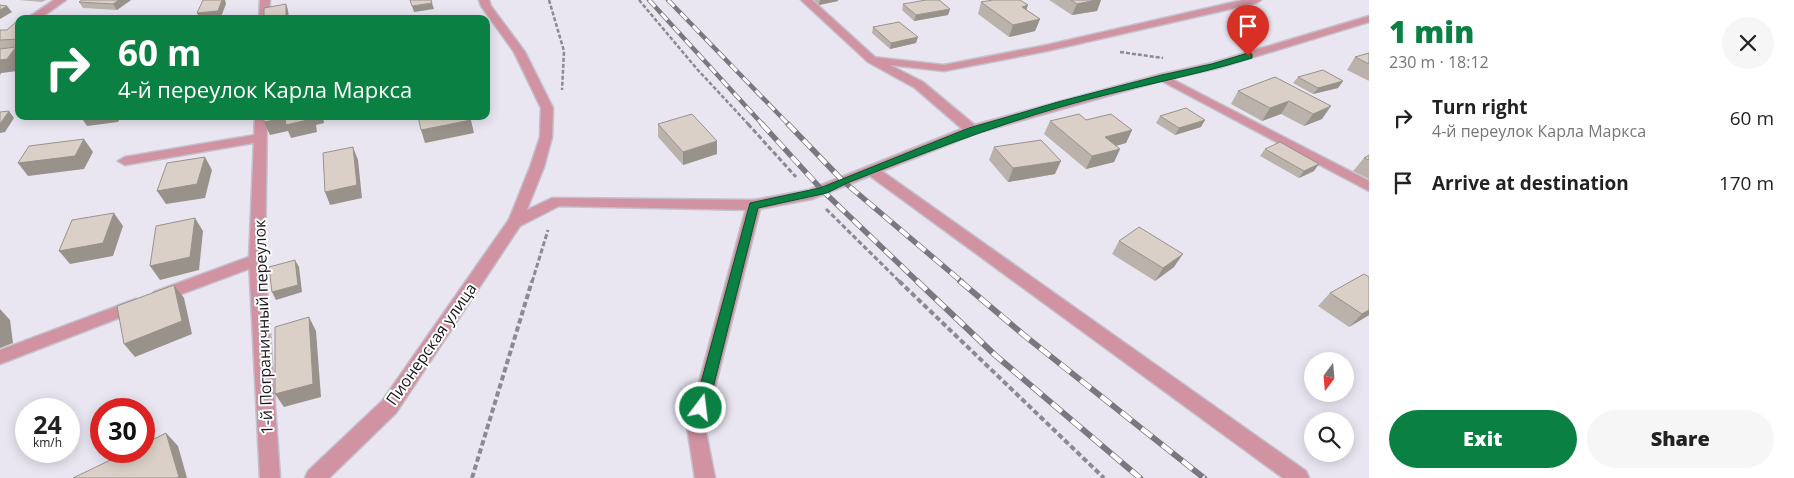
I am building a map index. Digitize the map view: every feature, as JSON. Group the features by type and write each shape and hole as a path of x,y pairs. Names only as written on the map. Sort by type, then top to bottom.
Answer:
{"street":[{"path":"37,15 61,0"},
{"path":"264,15 265,0"},
{"name":"Пионерская улица","path":"315,478 390,407 515,222 537,167 546,137 547,108 519,52 486,6 484,0"},
{"path":"806,0 872,60 919,85 972,130"},
{"path":"872,60 944,68 1047,48 1256,0"},
{"path":"515,222 557,201 754,205 812,194 972,130 1162,77 1214,66 1369,19"},
{"path":"1162,77 1369,187"},
{"name":"1-й Пограничный переулок","path":"261,120 257,260 270,478"},
{"path":"125,161 260,138"},
{"path":"870,170 1299,478"},
{"path":"705,478 696,427 754,205"},
{"path":"0,357 257,260"}],"path":[{"path":"549,0 564,51 562,98"},
{"path":"639,0 697,70 812,194 964,345 1104,478"},
{"path":"1117,51 1165,59"},
{"path":"472,478 557,201"}],"building":[{"path":"82,0 119,0 113,4 79,2"},
{"path":"203,0 222,0 218,11 197,13"},
{"path":"410,0 431,0 432,3 412,6"},
{"path":"939,0 950,9 916,15 903,4"},
{"path":"1020,0 1028,5 1022,7 1040,19 1013,25 981,2"},
{"path":"1071,0 1096,0 1077,4"},
{"path":"286,4 286,15 264,15 264,8"},
{"path":"0,5 7,6 0,10"},
{"path":"899,22 918,37 891,43 873,27"},
{"path":"15,23 15,39 0,40 0,30 7,30"},
{"path":"15,47 7,59 0,60 0,49"},
{"path":"1369,53 1369,64 1355,57"},
{"path":"1323,70 1343,81 1318,88 1298,77"},
{"path":"1275,77 1331,106 1313,114 1289,101 1270,108 1238,91"},
{"path":"1186,108 1205,120 1179,128 1160,116"},
{"path":"9,111 0,124 0,112"},
{"path":"692,114 717,141 683,152 658,124"},
{"path":"1079,114 1086,120 1111,114 1132,130 1105,137 1120,149 1092,156 1050,121"},
{"path":"285,120 308,120 286,125"},
{"path":"419,120 471,120 421,130"},
{"path":"84,139 75,156 18,163 29,146"},
{"path":"1041,140 1061,161 1013,168 994,147"},
{"path":"1280,142 1319,164 1304,171 1265,149"},
{"path":"353,147 357,185 325,192 323,153"},
{"path":"205,157 197,184 157,191 167,163"},
{"path":"114,213 103,243 59,251 72,220"},
{"path":"195,218 190,257 150,266 156,226"},
{"path":"1139,227 1183,254 1163,268 1119,241"},
{"path":"295,260 298,285 272,292 269,267"},
{"path":"1364,274 1369,277 1369,310 1362,314 1330,293"},
{"path":"174,285 182,321 124,344 117,306"},
{"path":"309,317 313,384 275,394 275,327"},
{"path":"166,433 179,477 73,478 104,463 155,463 155,438"}],"railway":[{"path":"649,0 763,125"},
{"path":"668,0 789,125"},
{"path":"762,124 823,191 918,282"},
{"path":"788,124 843,181 962,282"},
{"path":"917,281 995,355 1140,478"},
{"path":"960,281 1025,336 1204,478"}],"route":[{"path":"701,408 754,205 823,191 843,181 972,130 1061,104 1248,56"}]}
